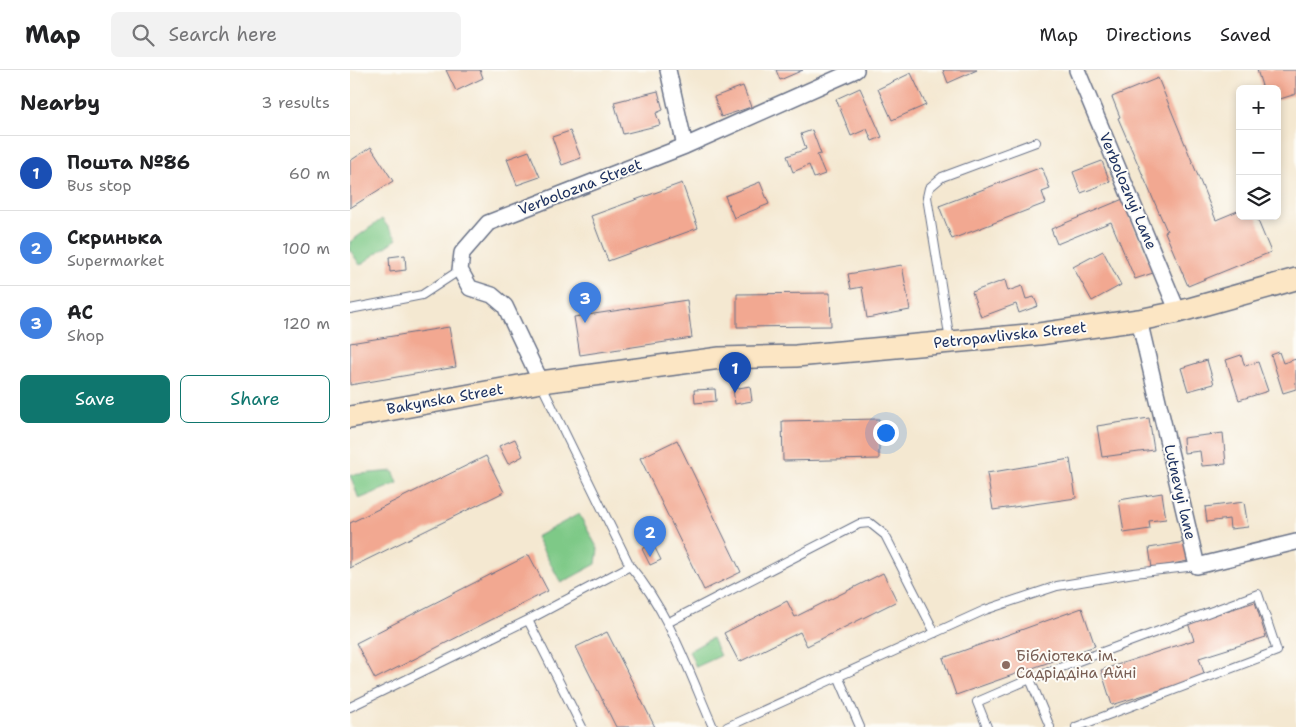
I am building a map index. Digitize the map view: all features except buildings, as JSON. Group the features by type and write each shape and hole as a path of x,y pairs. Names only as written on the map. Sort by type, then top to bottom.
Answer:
{"street":[{"path":"668,70 685,146"},
{"name":"Verbolozna Street","path":"460,270 462,252 488,222 685,146 856,70"},
{"name":"Verboloznyi Lane","path":"1078,70 1178,312"},
{"path":"460,270 470,288 492,295 504,306 541,382"},
{"name":"Petropavlivska Street","path":"541,382 720,358 796,356 1039,334 1139,320 1178,312 1296,279"},
{"name":"Lutnevyi lane","path":"1139,320 1197,566"},
{"name":"Bakynska Street","path":"350,417 541,382"},
{"path":"1197,566 1296,542"}],"lane":[{"path":"950,341 927,197 929,188 942,177 1036,142"},
{"path":"350,309 422,295 460,270"},
{"path":"541,382 630,566 642,580 667,623 713,727"},
{"path":"667,623 859,524 870,523 885,535 934,633"},
{"path":"350,696 352,705 528,620 630,566"},
{"path":"727,727 985,610 1057,586 1134,573 1197,566"},
{"path":"987,727 977,702 1030,679 1258,594 1277,651 1076,727"},
{"path":"528,620 582,727"},
{"path":"838,676 860,727"},
{"path":"1030,679 1050,727"}],"green space":[{"path":"382,219 397,239 360,265 350,250 350,242"},
{"path":"393,471 398,483 359,499 350,475"},
{"path":"579,514 598,549 596,564 561,583 536,537"},
{"path":"712,638 720,656 696,667 689,651"}],"place":[{"name":"АС","path":"585,323"},
{"name":"Пошта №86","path":"735,393"},
{"name":"Скринька","path":"650,557"},
{"name":"Бібліотека ім. Садріддіна Айні","path":"1006,665"}]}
